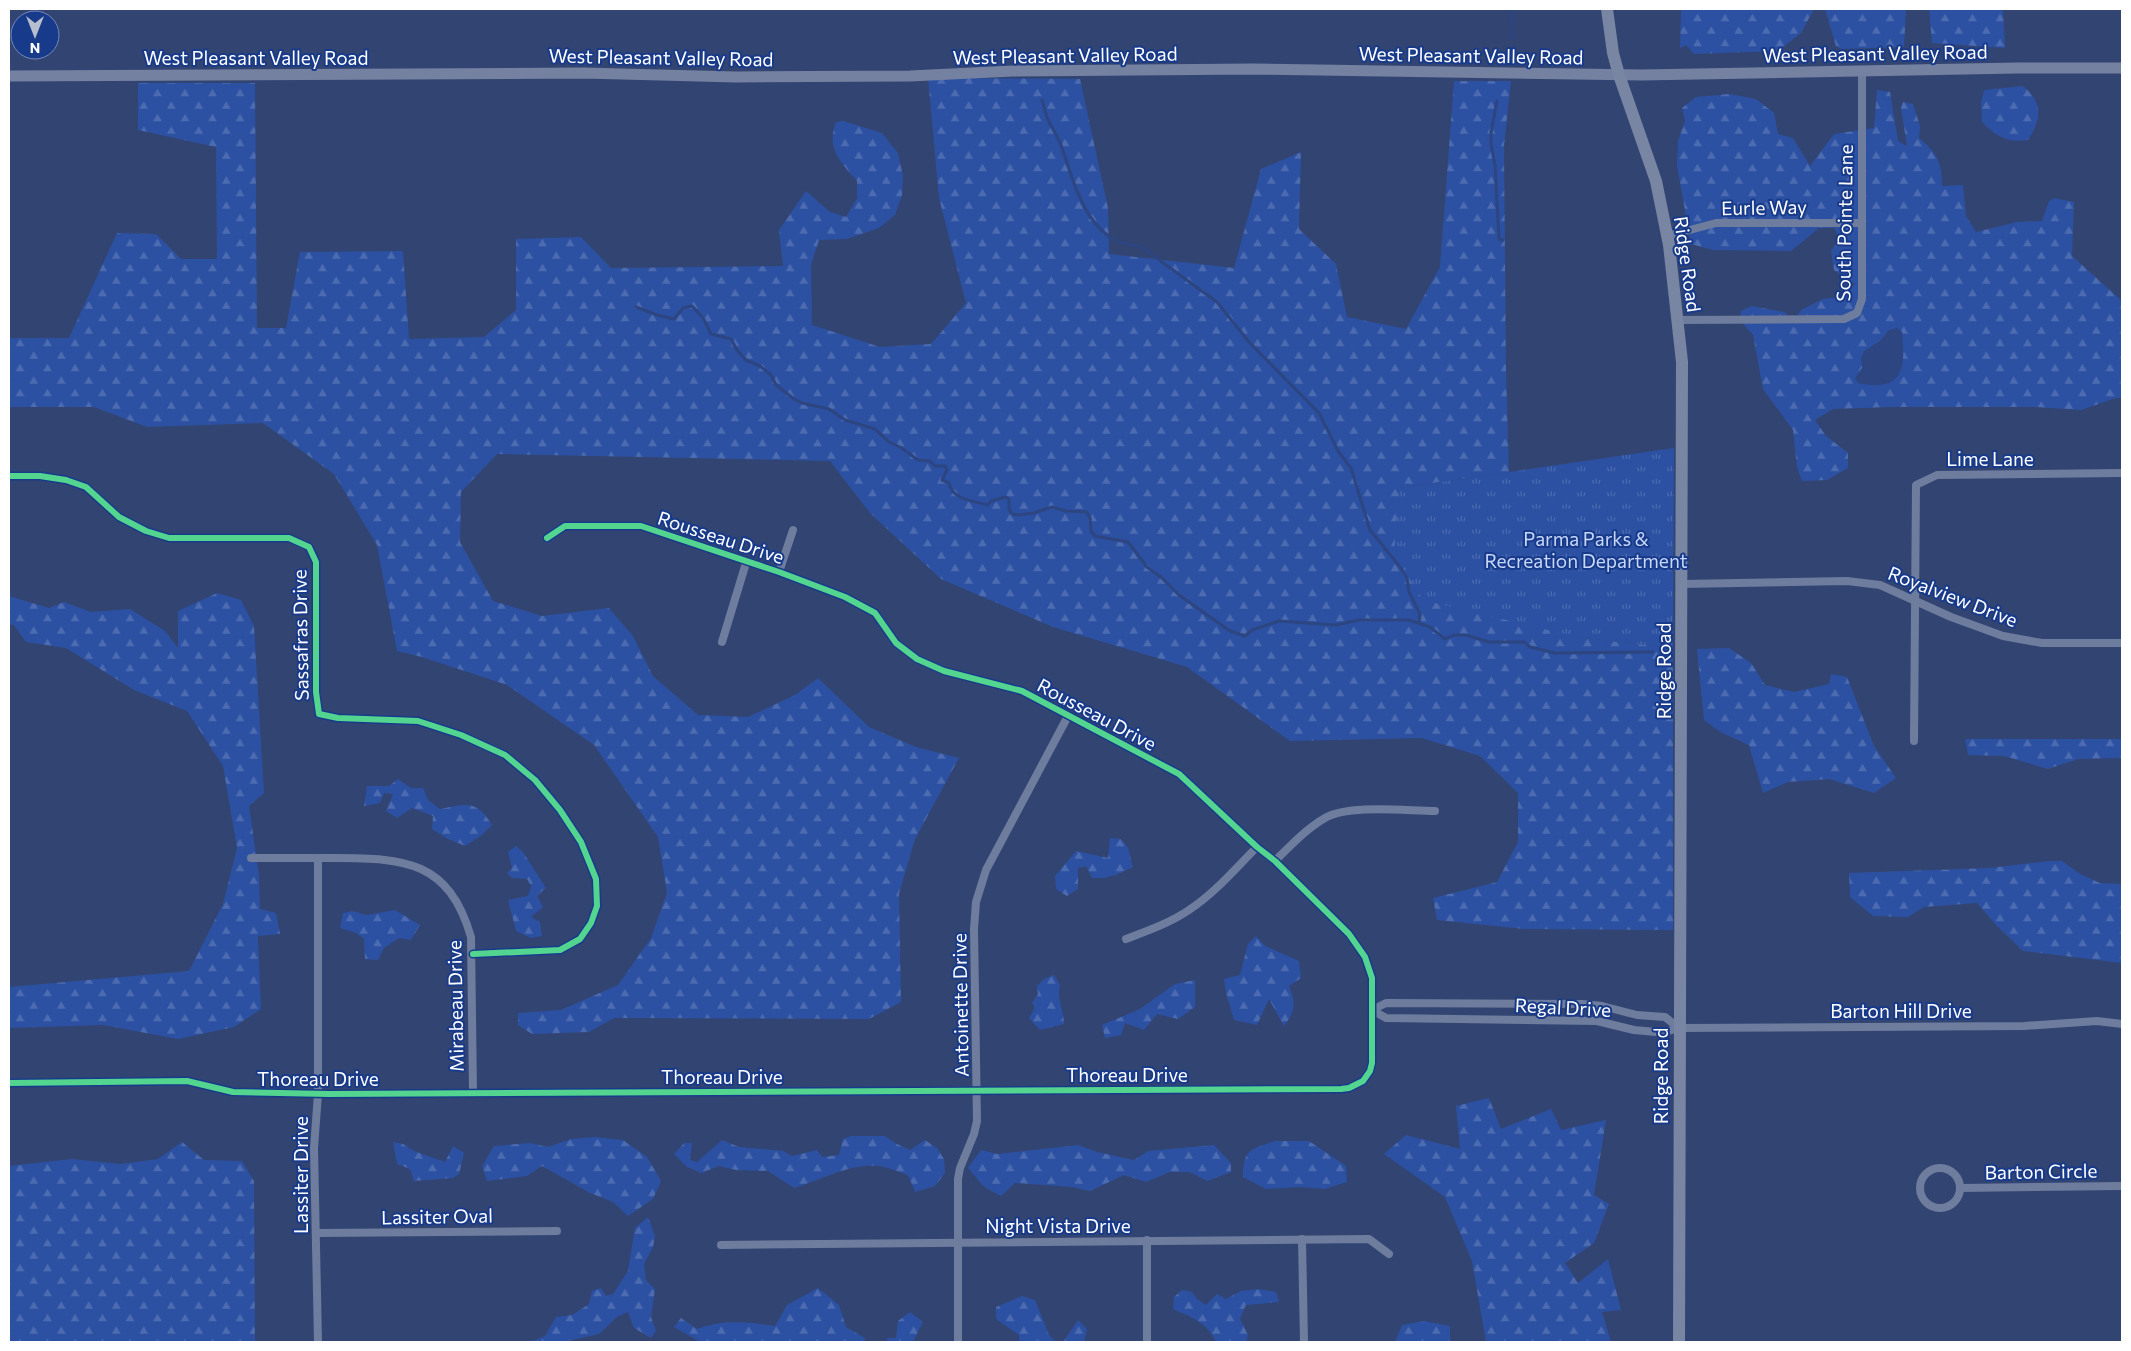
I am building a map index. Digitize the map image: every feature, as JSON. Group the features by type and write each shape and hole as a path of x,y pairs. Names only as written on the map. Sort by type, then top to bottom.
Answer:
{"main road":[{"name":"Ridge Road","path":"1607,9 1619,75 1656,181 1667,236 1682,362 1679,1342"},
{"name":"West Pleasant Valley Road","path":"9,76 594,73 736,77 910,76 1013,71 1253,69 1619,75 2122,68"}],"street":[{"name":"South Pointe Lane","path":"1677,320 1851,317 1856,313 1862,299 1862,71"},
{"name":"Eurle Way","path":"1667,236 1721,223 1862,223"},
{"name":"Lime Lane","path":"1915,601 1916,486 1936,475 2122,473"},
{"name":"Sassafras Drive","path":"9,476 40,476 66,480 86,487 118,517 146,531 169,538 289,538 310,547 316,562 316,692 319,714 338,718 418,721 461,735 505,755 535,780 560,810 581,842 596,879 597,906 580,939 560,950 473,954"},
{"name":"Rousseau Drive","path":"547,538 565,526 641,526 746,563 779,572 845,597 875,613 896,643 917,659 944,670 1022,691 1179,774 1257,847 1276,861 1349,934 1365,957 1372,978 1372,1010"},
{"path":"779,572 793,530"},
{"path":"722,642 746,563"},
{"name":"Royalview Drive","path":"1682,584 1847,581 1880,585 1951,617 2003,636 2042,643 2122,643"},
{"path":"1914,741 1915,601"},
{"name":"Antoinette Drive","path":"958,1342 958,1179 960,1168 974,1134 977,1090 974,930 976,902 986,870 1068,716"},
{"path":"1276,861 1303,833 1326,817 1349,810 1436,811"},
{"path":"1126,939 1151,930 1188,911 1209,895 1257,847"},
{"name":"Mirabeau Drive","path":"250,858 392,860 412,865 443,884 461,909 472,938 473,1093"},
{"name":"Lassiter Drive","path":"318,858 318,1094 314,1148 318,1342"},
{"name":"Regal Drive","path":"1372,1010 1386,1003 1602,1006 1637,1015 1665,1017 1679,1028"},
{"path":"1549,1005 1549,1020"},
{"name":"Regal Drive","path":"1372,1010 1386,1018 1597,1021 1634,1030 1656,1032 1666,1032 1679,1028"},
{"name":"Thoreau Drive","path":"9,1083 188,1081 234,1092 318,1094 1349,1088 1363,1081 1370,1071 1373,1054 1372,1010"},
{"name":"Barton Hill Drive","path":"1679,1028 2024,1026 2097,1021 2122,1024"},
{"name":"Barton Circle","path":"1936,1168 1943,1168 1956,1175 1960,1188 1952,1205 1940,1209 1928,1205 1923,1200 1920,1188 1924,1175 1936,1168"},
{"name":"Barton Circle","path":"1960,1188 2122,1186"},
{"name":"Lassiter Oval","path":"317,1233 557,1231"},
{"path":"1302,1239 1304,1342"},
{"name":"Night Vista Drive","path":"721,1245 1369,1239 1389,1254"},
{"path":"1147,1240 1147,1342"}],"green space":[{"path":"1681,9 1814,9 1801,33 1778,51 1694,54 1686,45 1680,48"},
{"path":"1825,9 1906,9 1904,47 1841,49 1836,46"},
{"path":"1929,9 2003,9 2005,48 1932,43"},
{"path":"928,78 1080,79 1108,208 1109,254 1234,268 1261,169 1301,152 1299,229 1336,264 1347,317 1406,329 1440,267 1454,81 1511,81 1504,146 1509,472 1399,488 1577,637 1673,648 1673,930 1524,929 1437,920 1433,898 1497,882 1518,842 1518,793 1480,756 1422,738 1290,741 1187,667 1053,627 941,579 870,513 830,461 497,454 461,492 460,542 493,601 542,616 609,608 633,636 653,676 698,715 748,717 795,695 818,678 869,727 916,747 959,758 915,839 899,894 901,1002 869,1019 614,1018 589,1032 532,1034 518,1025 518,1013 561,1010 618,985 651,938 667,893 658,837 594,745 507,685 422,657 397,651 377,545 334,474 263,423 147,427 94,407 9,407 9,338 69,338 117,233 156,234 181,259 217,259 216,147 138,130 138,83 255,83 257,328 286,328 300,252 403,251 409,339 484,337 516,310 516,239 581,237 611,268 783,266 779,230 806,191 830,212 846,217 857,198 857,181 840,161 834,147 833,131 836,122 843,121 882,133 898,153 903,176 902,195 895,215 879,228 847,239 819,240 811,265 812,325 880,347 931,344 966,303 939,198"},
{"path":"2023,86 2030,92 2037,105 2038,119 2028,140 2008,140 1993,132 1982,122 1981,103 1984,90"},
{"path":"1877,90 1890,92 1898,141 1907,146 1901,108 1903,102 1913,104 1920,126 1919,138 1930,148 1937,159 1941,170 1942,186 1963,185 1966,216 1976,232 2017,222 2042,221 2049,201 2054,198 2074,202 2072,256 2122,301 2122,398 2116,398 2081,410 2036,407 1833,409 1815,420 1826,436 1848,453 1848,468 1827,480 1802,481 1797,467 1793,430 1763,389 1753,335 1741,321 1741,311 1752,306 1784,312 1794,321 1801,310 1823,299 1840,297 1855,284 1834,270 1831,251 1839,240 1835,228 1819,228 1791,251 1713,250 1691,244 1677,166 1678,141 1685,121 1682,108 1696,97 1729,94 1756,99 1774,113 1778,134 1793,138 1810,166 1834,134 1874,128"},
{"name":"Parma Parks & Recreation Department","path":"1674,448 1673,648 1577,637 1423,600 1394,554 1399,488"},
{"path":"217,593 241,600 254,626 264,793 249,806 259,875 260,909 276,913 280,934 258,936 261,1009 234,1027 178,1039 103,1025 9,1028 9,987 189,971 223,904 237,848 223,766 187,711 134,690 66,648 26,642 14,625 9,624 9,596 49,608 64,602 91,612 130,609 165,631 178,648 178,611"},
{"path":"1729,648 1751,663 1765,685 1794,692 1829,684 1831,674 1847,677 1874,746 1896,778 1874,793 1829,779 1788,782 1763,793 1749,745 1720,732 1704,720 1697,649"},
{"path":"1965,739 2122,739 2122,758 2078,759 2048,769 2004,756 1968,755"},
{"path":"398,779 411,788 423,788 428,800 440,809 464,805 476,807 492,825 482,835 465,846 448,839 432,829 433,816 412,808 397,818 386,811 393,794 384,793 380,803 364,806 367,786 389,786"},
{"path":"1110,838 1121,839 1128,848 1133,867 1116,875 1103,878 1092,878 1086,866 1078,868 1078,889 1067,896 1056,889 1055,876 1076,851 1108,858"},
{"path":"516,846 523,852 546,888 537,896 543,907 531,917 540,922 542,936 531,938 516,931 508,900 528,896 531,886 527,879 512,878 507,873 512,868 508,852"},
{"path":"2062,861 2080,874 2100,883 2122,884 2122,963 2023,951 1977,903 1924,907 1908,917 1873,916 1850,897 1849,873 1989,868"},
{"path":"395,910 420,925 411,940 399,938 384,948 378,960 365,959 364,939 356,933 340,928 343,913 352,911 367,915"},
{"path":"1256,936 1265,946 1299,961 1301,978 1289,986 1294,1007 1291,1016 1284,1026 1269,999 1257,1025 1234,1020 1224,979 1240,975 1248,944"},
{"path":"1054,975 1060,985 1059,994 1064,1024 1040,1030 1029,1018 1035,1008 1032,1003 1038,994 1037,986 1044,979"},
{"path":"1195,980 1195,1007 1178,1019 1157,1014 1144,1030 1125,1023 1121,1035 1105,1038 1102,1025 1140,1009 1175,984"},
{"path":"1489,1098 1501,1129 1551,1109 1561,1130 1606,1120 1594,1195 1609,1204 1594,1243 1565,1263 1578,1283 1608,1259 1621,1310 1602,1312 1611,1342 1486,1342 1472,1261 1445,1197 1384,1154 1406,1135 1460,1149 1456,1106"},
{"path":"851,1136 885,1136 910,1150 925,1140 937,1148 944,1159 945,1173 935,1186 915,1192 908,1175 878,1166 856,1167 794,1188 768,1171 736,1170 719,1166 701,1173 687,1167 674,1154 684,1143 692,1143 690,1160 697,1162 722,1140 739,1147 783,1151 792,1156 817,1150 822,1157 839,1155 843,1139"},
{"path":"595,1137 623,1140 647,1157 661,1181 653,1199 628,1216 613,1202 590,1193 542,1166 527,1176 487,1181 482,1166 494,1146 530,1143 548,1147 571,1139"},
{"path":"1275,1141 1309,1141 1346,1166 1347,1182 1325,1189 1300,1187 1266,1189 1243,1177 1243,1168 1247,1155 1260,1146"},
{"path":"182,1142 204,1160 242,1161 254,1181 255,1342 9,1342 9,1166 72,1159 121,1164 158,1159"},
{"path":"393,1142 403,1144 414,1151 445,1162 453,1146 464,1153 459,1174 453,1178 414,1181 410,1169 397,1164"},
{"path":"1078,1145 1097,1152 1134,1160 1148,1151 1214,1145 1231,1163 1231,1172 1207,1181 1190,1172 1170,1172 1146,1182 1124,1175 1090,1191 1072,1187 1015,1183 1001,1196 984,1187 968,1168 981,1150 997,1154"},
{"path":"648,1217 655,1236 653,1247 644,1264 646,1280 655,1289 651,1317 656,1331 651,1338 634,1328 628,1312 617,1317 599,1334 563,1342 530,1342 545,1336 556,1317 572,1315 589,1304 592,1291 601,1288 606,1296 613,1294 628,1271 635,1228"},
{"path":"818,1288 839,1305 846,1327 865,1338 864,1342 700,1342 674,1327 681,1318 697,1329 726,1323 775,1326 787,1305"},
{"path":"1258,1289 1276,1292 1279,1302 1246,1305 1240,1319 1248,1335 1246,1342 1216,1342 1213,1335 1204,1325 1173,1309 1174,1297 1182,1290 1192,1292 1197,1299 1206,1305 1217,1294 1226,1299 1241,1291"},
{"path":"1022,1296 1035,1300 1049,1335 1056,1342 1019,1342 1019,1335 996,1319 996,1307"},
{"path":"910,1312 923,1322 913,1342 887,1342 887,1338 896,1338 898,1321"},
{"path":"1078,1320 1087,1329 1084,1342 1063,1342"},
{"path":"1424,1321 1450,1326 1450,1342 1395,1342 1402,1325"}],"shaded area":[{"path":"1897,328 1902,332 1903,345 1902,367 1898,375 1893,381 1884,384 1858,383 1855,378 1862,368 1861,358 1864,351 1880,341 1889,330"}],"waterway":[{"path":"1511,9 1512,38"},
{"path":"1042,100 1049,122 1061,145 1078,194 1096,224 1108,235 1122,243 1140,246 1217,302 1249,342 1319,413 1338,451 1351,468 1370,530 1407,578 1409,592 1420,614 1419,623"},
{"path":"1497,101 1491,133 1491,144 1495,165 1499,239 1503,240"},
{"path":"636,307 674,319 683,308 692,306 703,318 711,334 731,339 737,350 746,360 760,366 771,375 776,385 794,399 802,403 829,409 845,420 875,429 889,442 900,447 918,460 930,461 935,466 945,466 947,470 942,480 949,483 954,493 964,499 988,505 991,501 1006,497 1009,499 1009,509 1012,514 1018,515 1034,513 1052,507 1066,511 1087,512 1090,518 1091,531 1095,536 1128,542 1147,567 1162,578 1179,595 1230,631 1245,636 1252,630 1279,621 1336,625 1359,620 1409,620 1430,627 1445,639 1454,635 1466,635 1489,642 1524,642 1530,647 1555,653 1653,652"}],"cycle path":[{"path":"9,476 40,476 66,480 86,487 119,517 146,531 169,538 289,538 309,547 316,562 316,692 319,714 338,718 418,721 461,735 505,755 535,780 560,810 581,842 596,879 597,906 591,923 580,939 560,950 473,954"},
{"path":"9,1083 187,1081 233,1092 329,1094 1341,1089 1349,1088 1363,1081 1370,1071 1372,1063 1372,978 1365,957 1349,934 1275,861 1257,847 1179,774 1022,691 944,671 917,659 896,643 875,613 845,597 779,572 641,526 565,526 547,538"}]}
